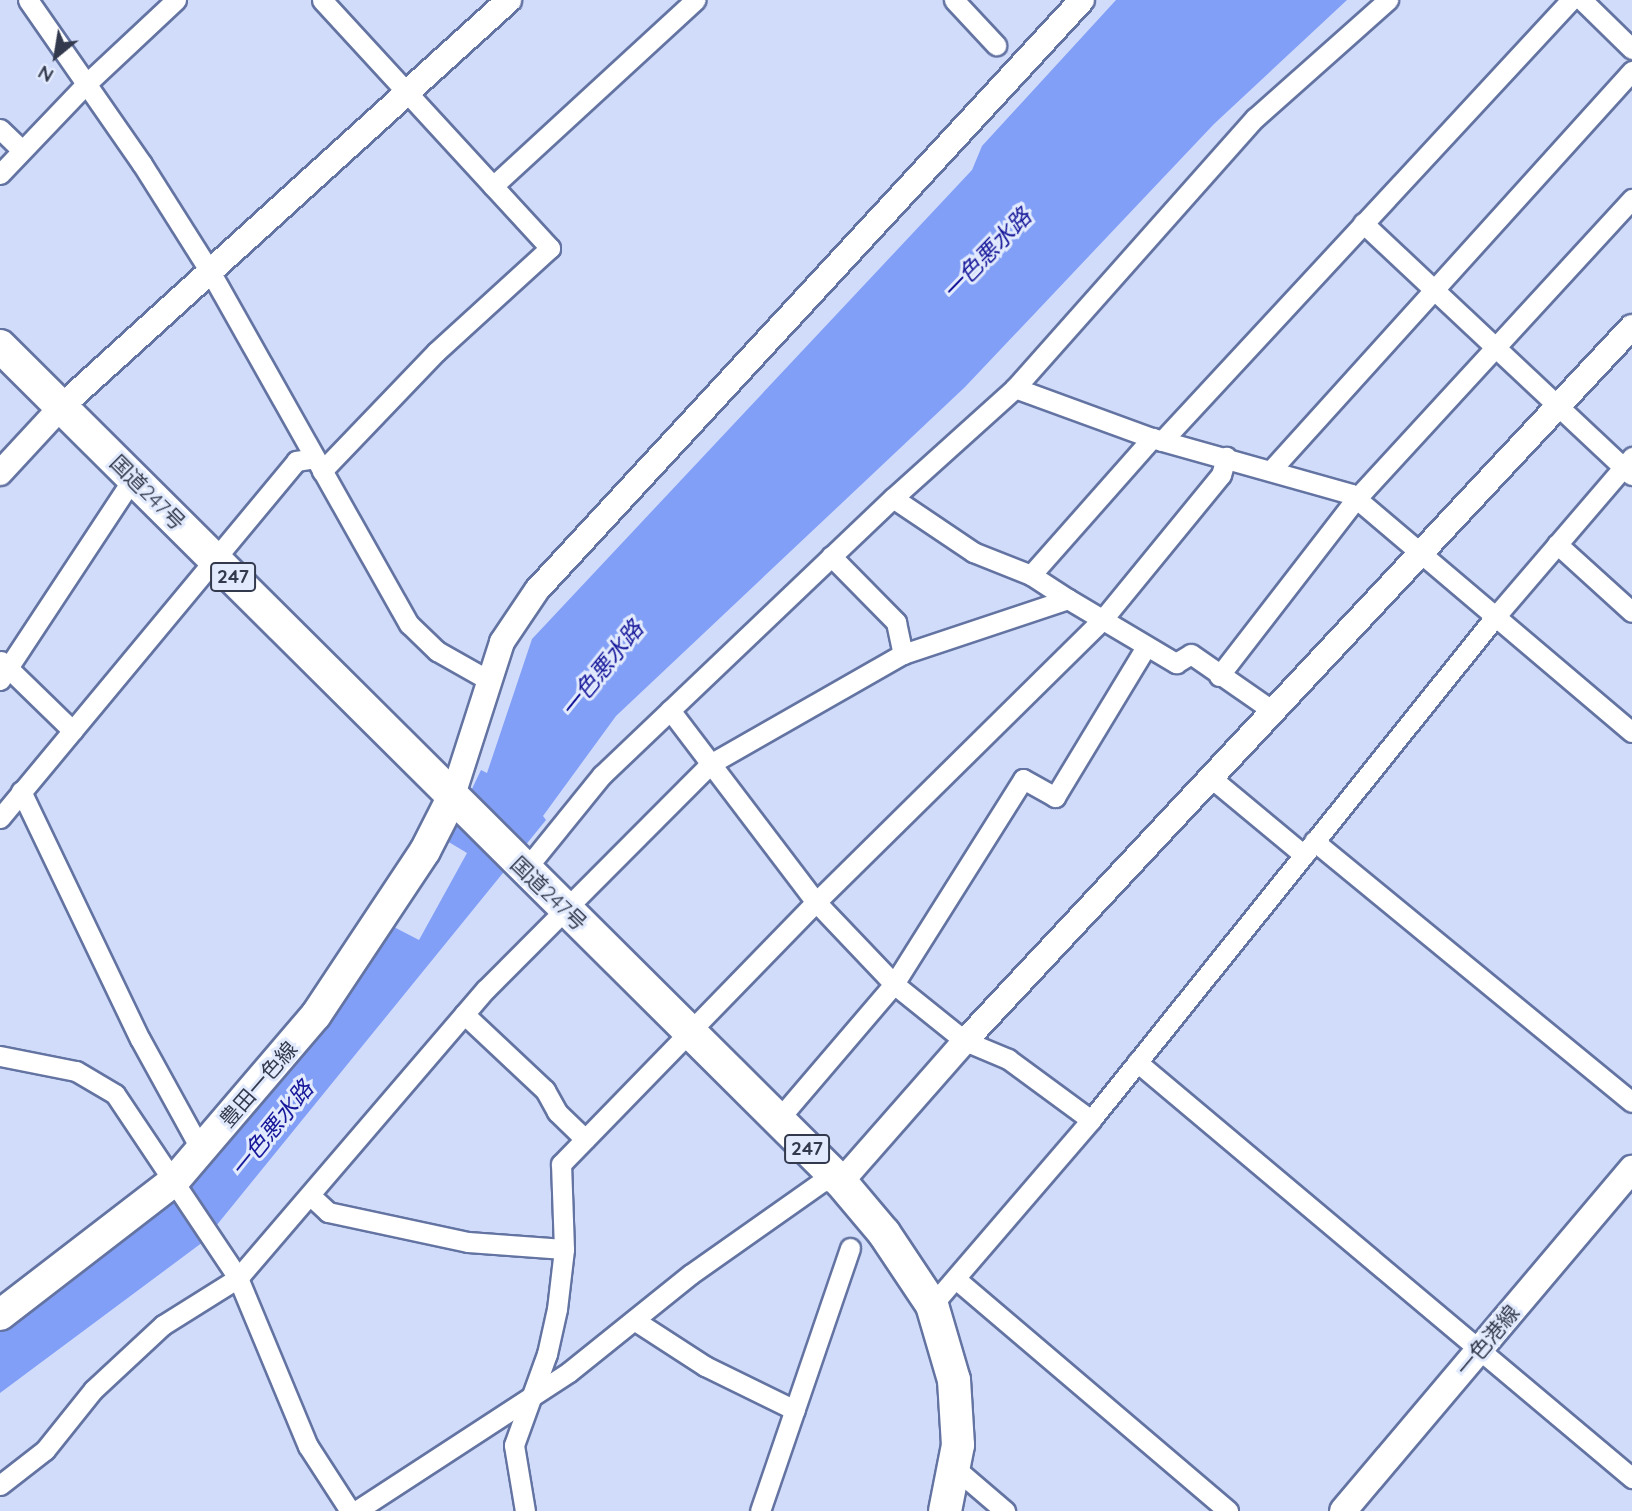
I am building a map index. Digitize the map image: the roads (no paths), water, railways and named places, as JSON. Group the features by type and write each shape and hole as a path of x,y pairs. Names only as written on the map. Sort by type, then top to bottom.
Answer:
{"highway":[{"name":"国道247号","path":"0,346 841,1182 910,1266 932,1305 954,1380 956,1469 945,1511"}],"main road":[{"name":"豊田一色線","path":"0,1315 178,1185 201,1150 316,1015 458,803"},
{"name":"一色港線","path":"1343,1511 1632,1169"}],"street":[{"path":"28,0 84,86 142,164 211,273 409,624 437,651 490,681"},
{"path":"0,174 84,86 176,0"},
{"path":"319,465 436,352 550,248 321,0"},
{"path":"0,473 62,406 509,0"},
{"path":"493,186 695,0"},
{"path":"954,0 996,45"},
{"path":"458,803 502,642 537,590 677,433 1082,0"},
{"path":"520,865 602,775 831,556 1015,388 1255,118 1388,0"},
{"path":"1031,575 1571,0"},
{"path":"1581,0 1632,49"},
{"path":"1272,469 1431,288 1632,71"},
{"path":"0,129 22,150"},
{"path":"1219,676 1356,499 1632,199"},
{"path":"932,1305 957,1280 1091,1120 1495,617 1629,466 1558,405 1363,223"},
{"path":"356,1511 569,1372 823,1181 841,1182 965,1041 1632,327"},
{"path":"1015,388 1157,440 1272,469 1356,499 1632,732"},
{"path":"524,1511 514,1445 547,1354 564,1249 561,1164 816,902 1102,619 1221,475 1226,457"},
{"path":"0,818 296,461 319,465"},
{"path":"73,731 3,670 134,477"},
{"path":"893,498 973,552 1031,575 1176,663 1191,654 1273,711"},
{"path":"1557,544 1632,612"},
{"path":"831,556 896,622 903,654"},
{"path":"0,1485 45,1450 93,1390 163,1325 238,1278 312,1197 464,1014 710,764 903,654 1069,599"},
{"path":"777,1121 894,984 1023,779 1055,797 1146,647"},
{"path":"670,710 816,902 894,984 965,1041 1009,1059 1091,1120"},
{"path":"1210,778 1309,848 1632,1102"},
{"path":"21,791 140,1039 201,1150"},
{"path":"464,1014 545,1090 557,1112 585,1139"},
{"path":"0,1056 76,1071 115,1094 238,1278 308,1447 350,1511"},
{"path":"1137,1062 1632,1478"},
{"path":"312,1197 328,1212 468,1242 564,1249"},
{"path":"760,1511 850,1248"},
{"path":"957,1280 1228,1511"},
{"path":"635,1320 705,1366 795,1410"},
{"path":"956,1469 1004,1511"}],"water":[{"name":"一色悪水路","path":"1116,0 1347,0 1214,124 965,387 616,716 543,816 546,820 203,1242 0,1393 0,1330 86,1263 392,926 419,940 467,853 447,841 481,770 487,773 532,639 972,170 982,146"}]}
